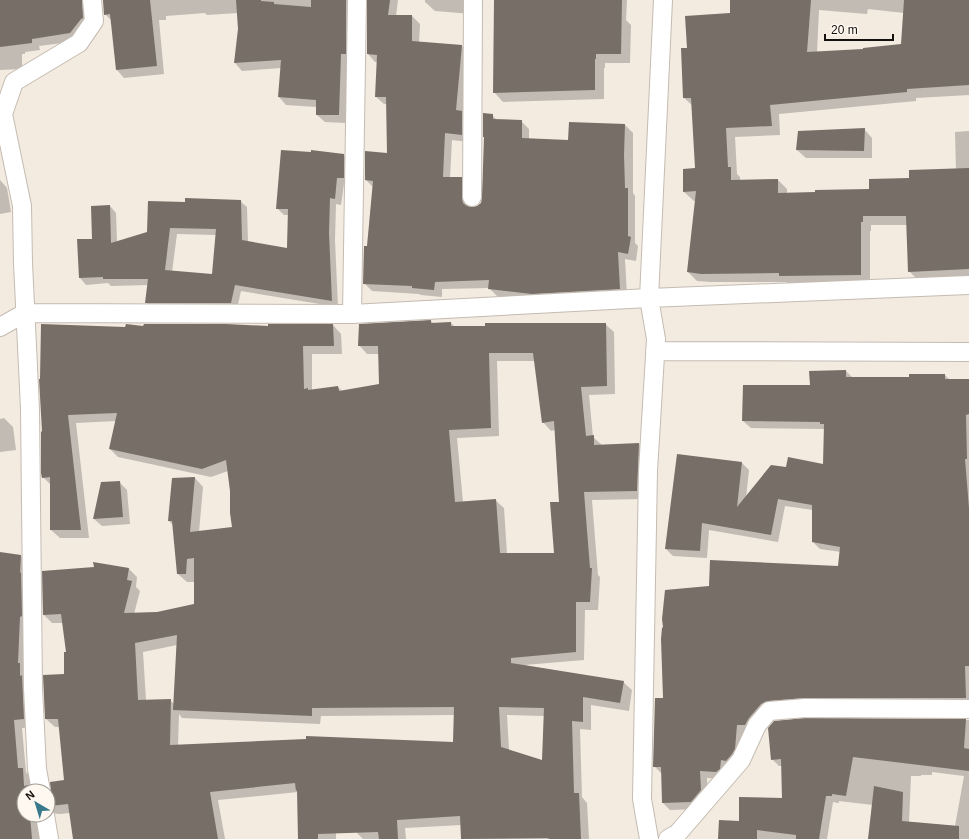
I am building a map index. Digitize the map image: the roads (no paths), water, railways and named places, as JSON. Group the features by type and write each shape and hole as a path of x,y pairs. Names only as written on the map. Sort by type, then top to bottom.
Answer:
{"street":[{"path":"40,783 37,769 33,673 30,409 23,263 22,206 3,114 14,82 79,43 94,22 92,0"},
{"path":"352,314 357,0"},
{"path":"472,197 473,0"},
{"path":"649,839 642,799 648,471 656,339 648,298 663,0"},
{"path":"0,327 25,313 352,314 648,298 969,285"},
{"path":"655,351 969,352"},
{"path":"668,839 678,833 741,760 757,725 769,711 805,708 969,709"},
{"path":"46,823 49,839"}]}
